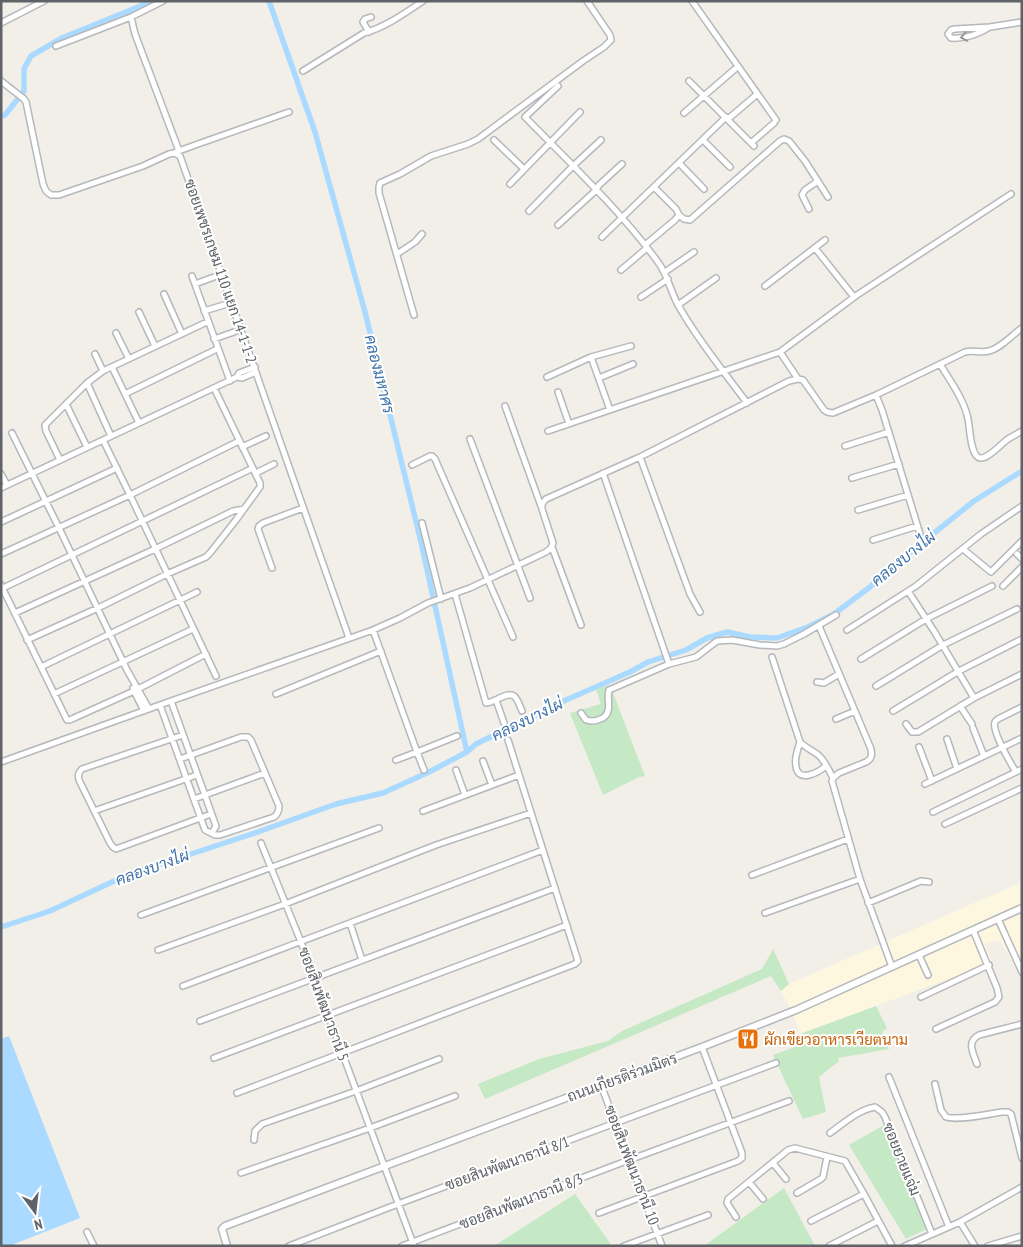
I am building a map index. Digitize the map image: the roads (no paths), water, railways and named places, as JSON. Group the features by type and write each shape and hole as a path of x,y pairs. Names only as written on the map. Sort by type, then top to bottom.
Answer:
{"street":[{"path":"1,23 44,1"},
{"path":"56,46 131,17 163,1"},
{"path":"303,71 364,33 388,22 423,1"},
{"path":"414,315 378,187 380,184 431,156 478,139 604,47 611,40 610,34 587,1"},
{"path":"689,81 753,145 775,122 692,1"},
{"name":"ซอยเพชรเกษม 110 แยก 14-1-1-2","path":"131,17 135,34 176,152 181,158 349,638"},
{"path":"369,32 363,22 371,17"},
{"path":"990,27 976,34 960,38 951,38 948,34 951,30 955,29 990,27 1022,22"},
{"path":"684,113 735,69"},
{"path":"1,82 26,102 43,184 51,196 59,195 289,112"},
{"path":"558,86 525,118 596,189 646,247 665,272 678,305 696,334 747,403"},
{"path":"602,237 703,140 755,96"},
{"path":"510,184 580,112"},
{"path":"494,140 524,168"},
{"path":"530,211 601,140"},
{"path":"703,140 730,168"},
{"path":"654,187 676,209 679,215 684,219 690,220 780,141 784,140 788,141 805,162 828,197"},
{"path":"679,163 704,189"},
{"path":"558,225 622,164"},
{"path":"809,209 802,195 805,190 818,181"},
{"path":"548,431 780,352 896,268 1011,194"},
{"path":"621,270 679,215"},
{"path":"397,254 415,242 422,234"},
{"path":"765,286 825,240"},
{"path":"815,248 854,297"},
{"path":"665,272 694,252"},
{"path":"192,276 230,381"},
{"path":"195,284 214,278"},
{"path":"678,305 716,278"},
{"path":"641,297 668,279"},
{"path":"164,294 182,334"},
{"path":"204,311 224,305"},
{"path":"139,312 156,346"},
{"path":"60,460 45,425 87,383 103,371 208,322"},
{"path":"541,506 549,497 640,456 789,381 802,379 806,382 824,410 829,413 836,412 965,352 994,349 1022,328"},
{"path":"214,339 234,332"},
{"path":"116,333 129,359"},
{"path":"547,377 591,357 631,346"},
{"path":"125,394 218,349"},
{"path":"780,352 798,379"},
{"path":"95,354 103,371"},
{"path":"591,357 610,410"},
{"path":"599,378 634,364"},
{"path":"940,364 959,396 967,415 972,446 978,458 988,456 1022,431"},
{"path":"112,367 139,423"},
{"path":"1,474 4,486 237,377 242,378 255,370"},
{"path":"87,383 111,436"},
{"path":"28,640 209,555 244,509 260,487 260,482 214,388"},
{"path":"558,392 569,424"},
{"path":"876,395 920,534"},
{"path":"66,404 87,447"},
{"path":"506,406 541,506 552,540 552,547 581,625"},
{"path":"845,446 889,432"},
{"path":"12,433 124,661 146,710"},
{"path":"242,447 266,436"},
{"path":"470,439 530,598"},
{"path":"103,440 216,676"},
{"path":"1,554 130,495 239,441"},
{"path":"412,464 430,456 435,459 513,637"},
{"path":"640,456 688,589 700,612"},
{"path":"206,654 136,690 69,720 66,718 54,694 2,586 254,471 274,464"},
{"path":"852,478 899,464"},
{"path":"1,522 116,468"},
{"path":"603,473 668,662"},
{"path":"858,510 908,495"},
{"path":"847,630 908,592 993,525 1022,506"},
{"path":"272,568 258,530 259,526 303,508"},
{"path":"15,613 85,582 233,511 244,509"},
{"path":"422,523 439,600"},
{"path":"873,540 917,526"},
{"path":"963,549 991,572 1022,541"},
{"path":"1,762 373,630 428,603 488,580 546,552 552,547"},
{"path":"1017,554 1022,559"},
{"path":"1003,586 1022,567"},
{"path":"861,659 926,619 992,586"},
{"path":"41,667 197,592"},
{"path":"908,592 943,645 974,698"},
{"path":"455,594 486,703 509,694 515,697 522,711"},
{"path":"876,686 943,645 1017,609"},
{"path":"581,713 586,720 595,721 600,719 608,713 609,690 668,662 696,657 721,640 777,646 819,626 836,615"},
{"path":"819,626 872,754 870,760 832,778"},
{"path":"54,694 194,629"},
{"path":"373,630 424,770"},
{"path":"893,711 958,672 1022,639"},
{"path":"276,694 381,651"},
{"path":"772,657 800,742 795,764 796,769 799,773 808,775 814,774 826,766"},
{"path":"817,682 824,684 839,674"},
{"path":"906,724 912,732 918,732 974,698 1022,674"},
{"path":"496,700 504,723"},
{"path":"171,701 216,826 212,833"},
{"path":"160,705 206,830 215,835 220,835 277,815 279,806 251,740 248,737 241,737 180,759"},
{"path":"960,706 972,726 984,756"},
{"path":"1016,772 996,733 995,721 1022,707"},
{"path":"836,719 855,711"},
{"path":"183,735 82,769 78,775 79,780 110,843 116,849 211,814"},
{"path":"396,760 457,736"},
{"path":"925,784 1022,738"},
{"path":"947,739 958,769"},
{"path":"236,1094 575,964 578,961 508,740"},
{"path":"800,742 823,759 832,778 860,879 892,967"},
{"path":"919,747 932,781"},
{"path":"482,761 492,785"},
{"path":"933,812 1022,769"},
{"path":"456,770 465,795"},
{"path":"194,799 265,774"},
{"path":"94,811 197,775"},
{"path":"423,811 519,775"},
{"path":"945,824 1022,788"},
{"path":"158,950 285,904 436,845 531,812"},
{"path":"141,915 378,828"},
{"path":"752,875 848,839"},
{"name":"ซอยสินพัฒนาธานี 5","path":"261,843 314,978 413,1244"},
{"path":"184,986 543,850"},
{"path":"765,913 860,879"},
{"path":"868,903 922,881 929,882"},
{"path":"200,1021 555,888"},
{"name":"ถนนเกียรติร่วมมิตร","path":"227,1246 222,1230 224,1226 796,1010 1022,908"},
{"path":"998,919 1022,972"},
{"path":"350,923 362,960"},
{"path":"214,1058 567,925"},
{"path":"936,1029 998,1000 999,994 989,965 973,930"},
{"path":"919,955 928,975"},
{"path":"921,997 989,965"},
{"path":"977,1064 971,1041 974,1038 1022,1024"},
{"path":"599,1213 742,1158 731,1122 702,1047"},
{"path":"254,1140 257,1129 262,1124 439,1059"},
{"name":"ซอยสินพัฒนาธานี 8/1","path":"290,1246 776,1063"},
{"path":"889,1077 950,1227"},
{"name":"ซอยสินพัฒนาธานี 10","path":"601,1084 662,1246"},
{"path":"935,1084 942,1110 946,1117 950,1119 1002,1112 1011,1114 1022,1158"},
{"path":"241,1173 455,1096"},
{"name":"ซอยสินพัฒนาธานี 8/3","path":"402,1246 413,1244 629,1160 789,1101"},
{"name":"ซอยยายแจ่ม","path":"830,1132 863,1111 875,1107 882,1112 932,1234"},
{"path":"736,1217 726,1201 792,1148 845,1161 892,1246"},
{"path":"797,1193 823,1177 827,1157"},
{"path":"773,1163 786,1179"},
{"path":"749,1182 763,1199"},
{"path":"907,1245 960,1222 1022,1186"},
{"path":"811,1221 864,1194"},
{"path":"624,1246 708,1215"},
{"path":"829,1246 878,1221"},
{"path":"960,1222 975,1246"},
{"path":"87,1232 94,1246"},
{"path":"988,1246 1022,1236"}],"water":[{"path":"9,1036 80,1218 9,1246 1,1246 1,1039"}],"waterway":[{"path":"1,116 5,115 24,91 24,69 31,56 62,38 151,1"},
{"name":"คลองมหาศร","path":"269,1 315,132 365,312 421,542 467,752"},
{"name":"คลองบางไผ่","path":"1,927 50,911 127,875 336,804 383,793 429,772 467,752 476,744 566,700 630,672 648,662 686,650 707,638 727,632 750,637 777,638 808,627 834,614 870,587 878,578 974,501 1022,471"}],"place":[{"name":"ผักเขียวอาหารเวียตนาม","path":"748,1039"}]}
